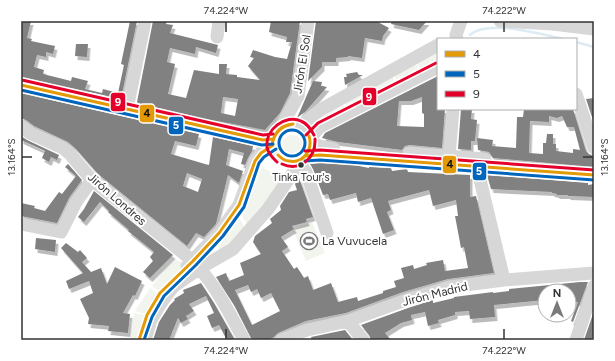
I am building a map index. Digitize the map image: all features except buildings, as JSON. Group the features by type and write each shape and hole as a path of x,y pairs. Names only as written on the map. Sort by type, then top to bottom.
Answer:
{"street":[{"path":"127,109 145,21"},
{"path":"217,37 219,21"},
{"name":"Jirón El Sol","path":"281,127 298,96 308,21"},
{"path":"454,38 461,21"},
{"path":"500,21 553,24 594,30"},
{"path":"300,126 320,110 437,46"},
{"path":"139,340 147,315 160,293 196,264 233,250 268,209 308,152 310,140 320,127 437,68"},
{"path":"21,86 273,142"},
{"path":"577,97 594,148"},
{"path":"449,156 453,110"},
{"path":"594,169 449,156 331,148 310,140 304,129 294,124 287,124 281,127 275,134 273,142 276,154 284,160 293,162 320,155 594,175"},
{"name":"Jirón Londres","path":"21,126 30,133 63,148 92,180 196,264 223,299 244,340"},
{"path":"145,340 151,320 163,300 173,287 196,264 202,250 219,233 239,205 255,161 273,142"},
{"path":"302,159 327,233"},
{"path":"477,167 504,280"},
{"path":"21,224 61,232 76,202 92,180"},
{"name":"Jirón Madrid","path":"281,340 307,330 348,321 406,300 450,287 504,280 594,273"},
{"path":"576,340 594,286"},
{"path":"348,321 363,340"}],"shaded area":[{"path":"437,54 437,66 422,72 417,63"},
{"path":"416,64 420,73 398,82 394,76"},
{"path":"392,76 396,84 373,96 369,88"},
{"path":"367,89 371,97 348,109 344,102"},
{"path":"342,103 346,110 321,120 320,117"},
{"path":"289,135 297,136 302,141 304,146 299,155 295,157 290,157 285,154 281,148 283,140"},
{"path":"262,167 285,180 250,230 242,216"},
{"path":"240,219 247,232 219,251 218,248 220,244"},
{"name":"La Vuvucela","path":"312,222 325,253 306,261 293,230"},
{"path":"175,260 181,262 182,266 180,271 159,291 152,286 165,269"},
{"path":"150,288 157,293 145,314 135,311"},
{"path":"134,313 145,315 137,340 131,340"}],"waterway":[{"path":"470,35 478,30 502,28 529,31 559,38"},
{"path":"577,42 594,47"}],"transit line":[{"name":"9","path":"306,135 318,123 436,63"},
{"name":"9","path":"22,80 263,135 273,134"},
{"name":"4","path":"21,85 263,140 273,139"},
{"name":"5","path":"21,90 262,145 273,144"},
{"name":"9","path":"277,162 270,154 267,147 267,140 273,129 283,121 295,119 301,121 309,127 314,135"},
{"name":"4","path":"272,145 276,133 285,126 293,124"},
{"name":"4","path":"272,145 276,134 285,126 293,124"},
{"name":"5","path":"292,130 301,134 305,143 301,152 292,156 283,152 279,143 283,134 292,130"},
{"name":"4","path":"278,155 288,161 303,158 310,146 309,136"},
{"name":"9","path":"282,164 295,166 306,162 313,152 315,139"},
{"name":"4","path":"139,340 147,315 160,293 219,233 239,205 255,161 261,153 273,145"},
{"name":"5","path":"144,340 152,317 164,296 223,236 244,207 259,163 264,157 276,149"},
{"name":"9","path":"305,151 320,150 594,170"},
{"name":"4","path":"305,156 320,155 594,175"},
{"name":"5","path":"305,161 320,160 594,180"}],"place":[{"name":"Tinka Tour's","path":"301,165"},
{"name":"La Vuvucela","path":"309,241"}]}
